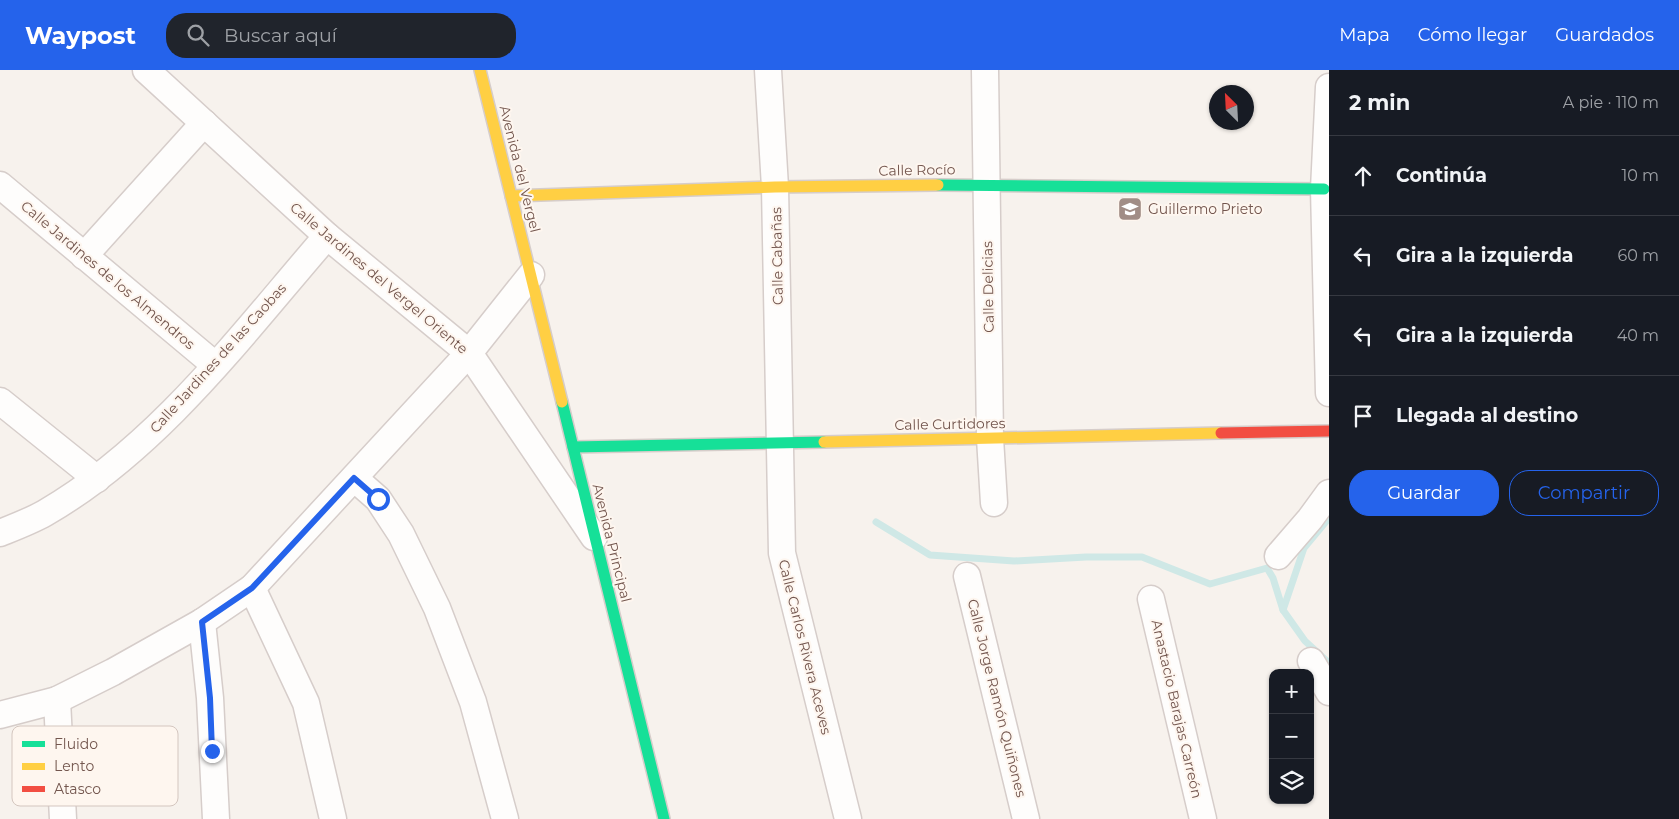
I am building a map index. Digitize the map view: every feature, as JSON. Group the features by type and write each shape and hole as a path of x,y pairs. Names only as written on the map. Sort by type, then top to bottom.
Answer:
{"street":[{"name":"Calle Jardines del Vergel Oriente","path":"146,70 327,236 469,354 596,539"},
{"name":"Avenida del Vergel","path":"480,70 531,274"},
{"name":"Calle Cabañas","path":"768,70 775,187 780,442"},
{"name":"Calle Delicias","path":"985,70 990,438 994,504"},
{"path":"1329,87 1324,189 1329,393"},
{"path":"84,256 204,123"},
{"name":"Calle Rocío","path":"511,196 775,187 986,184 1324,189"},
{"name":"Calle Jardines de los Almendros","path":"0,185 215,366"},
{"name":"Calle Jardines de las Caobas","path":"1,532 44,514 97,479 160,425 215,366 327,236"},
{"path":"0,715 57,700 130,664 202,622 252,588 469,354 531,274"},
{"name":"Avenida Principal","path":"531,274 664,819"},
{"path":"0,401 97,479"},
{"name":"Calle Curtidores","path":"572,447 1329,431"},
{"name":"Calle Carlos Rivera Aceves","path":"780,442 782,553 848,819"},
{"path":"354,478 378,499 396,527 437,608 473,702 505,819"},
{"path":"1278,556 1310,519 1329,492"},
{"name":"Calle Jorge Ramón Quiñones","path":"967,576 1026,819"},
{"path":"252,588 306,703 333,819"},
{"name":"Anastacio Barajas Carreón","path":"1151,599 1203,819"},
{"path":"202,622 210,698 216,819"},
{"path":"1311,661 1329,692"},
{"path":"57,700 58,726"},
{"path":"62,806 63,819"}],"waterway":[{"path":"1329,518 1304,548 1283,610 1305,641 1329,663"},
{"path":"876,522 930,555 1014,561 1086,557 1142,557 1210,584 1267,568 1273,578 1283,610"}],"traffic: fast":[{"path":"938,185 1324,189"},
{"path":"562,402 664,819"},
{"path":"573,447 824,442"}],"traffic: slow":[{"path":"480,70 562,402"},
{"path":"511,196 775,187 938,185"},
{"path":"824,442 1221,433"}],"traffic: jam":[{"path":"1221,433 1329,431"}],"place":[{"name":"Guillermo Prieto","path":"1130,209"}],"route":[{"path":"212,751 210,698 202,622 252,588 354,478 378,499"}]}
